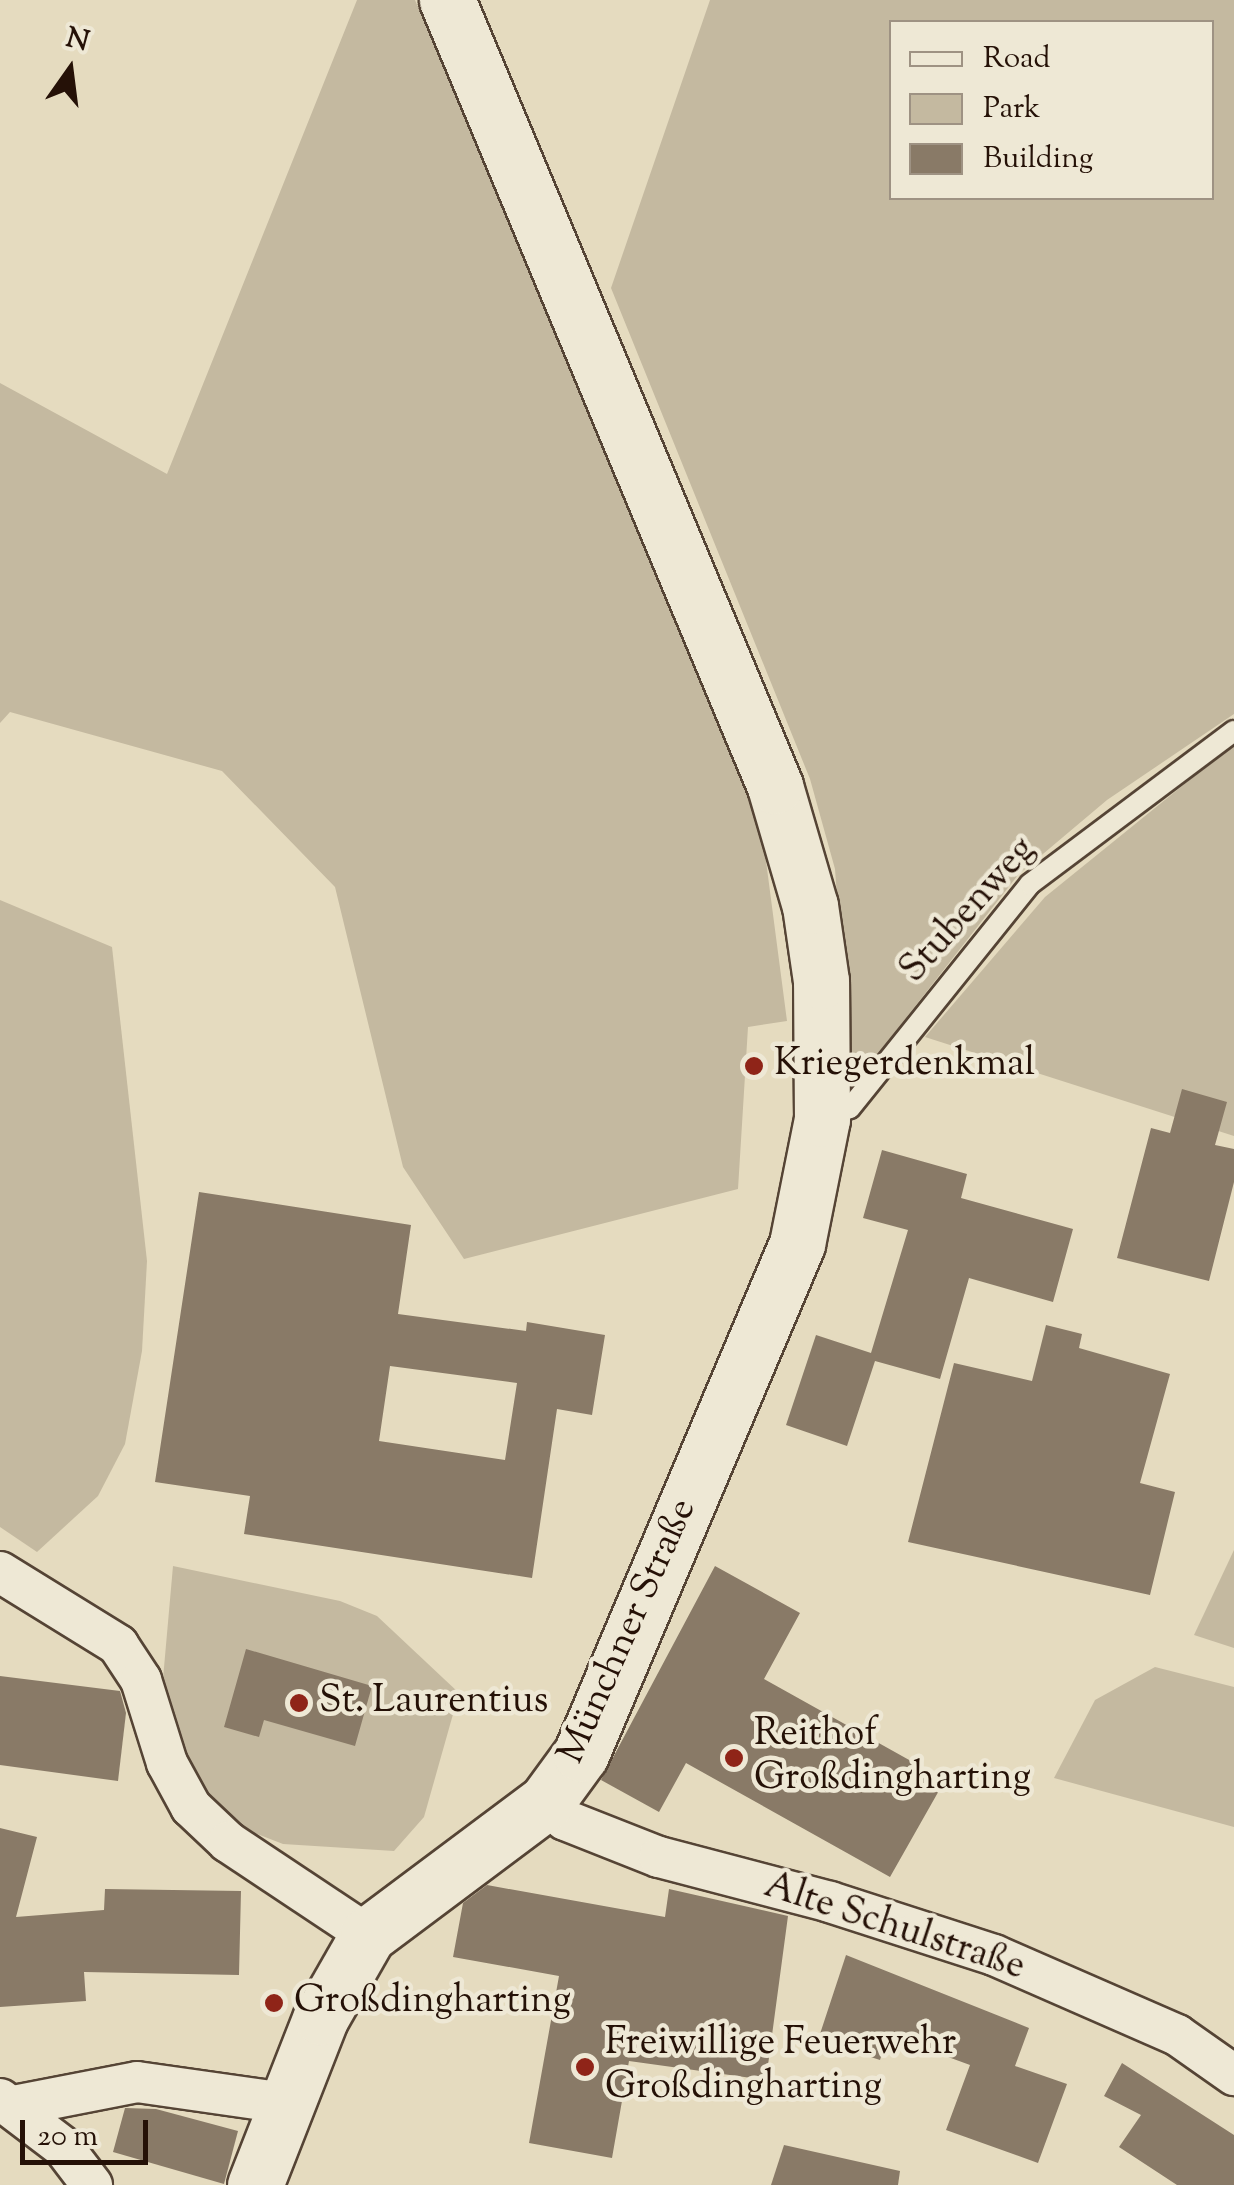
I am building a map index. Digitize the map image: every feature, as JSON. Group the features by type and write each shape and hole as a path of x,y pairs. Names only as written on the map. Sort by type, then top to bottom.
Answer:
{"street":[{"name":"Münchner Straße","path":"255,2185 284,2103 368,1934 546,1802 580,1754 790,1261 822,1119 821,981 810,906 737,684 448,0"},
{"path":"0,1572 118,1646 141,1680 167,1763 191,1807 228,1842 368,1934"},
{"name":"Alte Schulstraße","path":"546,1802 564,1820 659,1858 830,1902 994,1956 1177,2035 1234,2075"},
{"path":"7,2102 137,2082 284,2103"},
{"path":"7,2102 63,2147 92,2185"}],"lane":[{"name":"Stubenweg","path":"822,1119 850,1108 1030,884 1234,731"}],"green space":[{"path":"357,0 415,0 758,800 787,1021 748,1027 738,1189 464,1259 403,1167 335,887 222,771 10,712 0,723 0,383 167,474"},
{"path":"710,0 1234,0 1234,714 1107,800 1018,875 851,1088 835,869 810,779 611,288"},
{"path":"1234,744 1234,1136 925,1037 1045,897"},
{"path":"0,900 112,947 147,1261 142,1351 125,1444 98,1496 37,1552 0,1527"},
{"path":"1234,1550 1234,1648 1194,1635"},
{"path":"173,1566 340,1601 377,1616 459,1693 424,1817 394,1851 283,1844 242,1828 200,1785 175,1746 162,1690"},
{"path":"1155,1667 1234,1687 1234,1827 1054,1778 1095,1700"}],"building":[{"path":"1182,1089 1227,1102 1215,1145 1234,1149 1234,1182 1209,1281 1117,1258 1151,1128 1170,1133"},
{"path":"882,1150 967,1174 961,1198 1073,1229 1053,1302 969,1278 940,1379 875,1361 847,1446 786,1425 816,1335 871,1353 908,1230 863,1218"},
{"path":"199,1192 411,1225 398,1314 526,1331 527,1322 605,1335 592,1415 557,1409 532,1578 244,1534 250,1496 155,1482","holes":["390,1366 517,1383 505,1460 379,1441"]},
{"path":"1046,1325 1082,1334 1079,1348 1170,1374 1140,1483 1175,1492 1150,1595 908,1542 954,1363 1032,1381"},
{"path":"715,1566 800,1613 764,1679 945,1780 890,1877 686,1763 659,1812 601,1780"},
{"name":"St. Laurentius","path":"246,1649 372,1686 355,1746 264,1720 259,1737 224,1727"},
{"path":"0,1676 120,1691 126,1713 118,1781 0,1765"},
{"path":"0,1828 37,1837 16,1917 104,1910 105,1889 241,1891 239,1975 84,1972 86,2001 0,2007"},
{"path":"487,1885 665,1917 669,1889 788,1916 766,2080 629,2061 612,2158 529,2143 559,1976 453,1957 463,1903"},
{"path":"846,1955 1029,2028 1015,2066 1067,2084 1038,2163 946,2130 970,2065 888,2035 880,2060 818,2040"},
{"path":"1122,2063 1234,2135 1234,2185 1177,2185 1119,2147 1141,2115 1104,2096"},
{"path":"125,2108 156,2109 238,2131 224,2184 113,2152"},
{"path":"784,2145 900,2171 898,2185 771,2185"}],"place":[{"name":"Kriegerdenkmal","path":"754,1066"},
{"name":"St. Laurentius","path":"299,1703"},
{"name":"Reithof Großdingharting","path":"734,1758"},
{"name":"Großdingharting","path":"274,2003"},
{"name":"Freiwillige Feuerwehr Großdingharting","path":"585,2067"}]}
